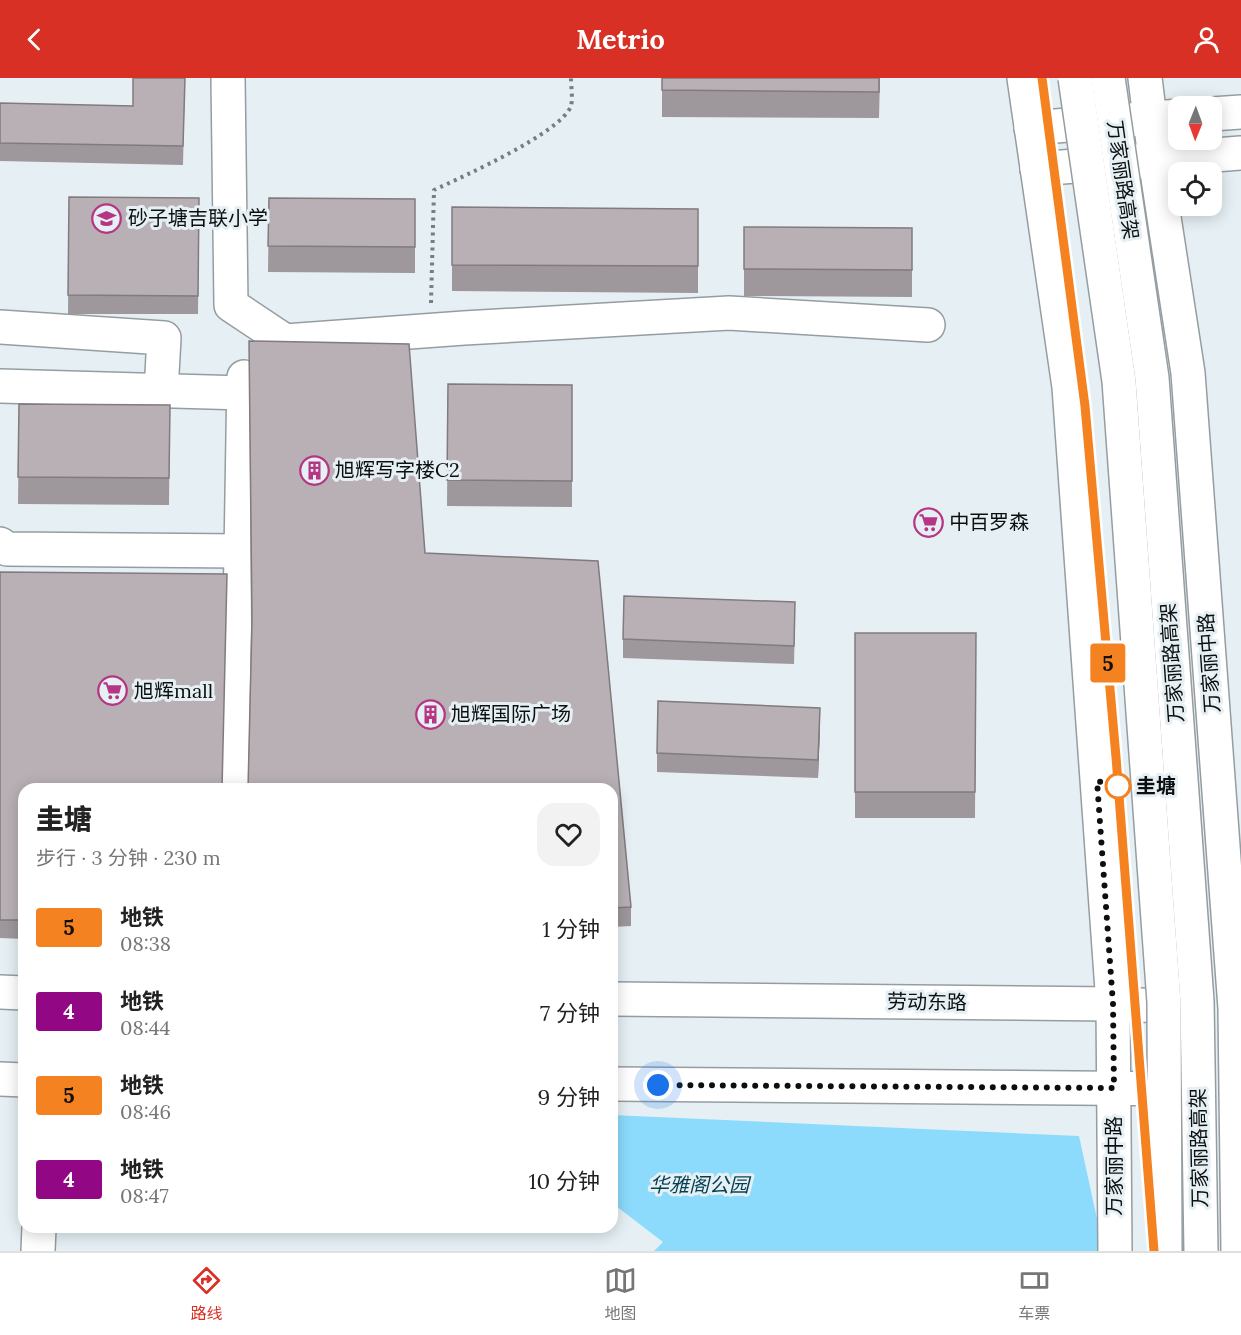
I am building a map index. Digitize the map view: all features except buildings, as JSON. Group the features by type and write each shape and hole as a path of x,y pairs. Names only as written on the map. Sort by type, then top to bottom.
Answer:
{"main road":[{"path":"228,78 231,305 285,341 729,313 928,325"},
{"name":"万家丽中路","path":"1024,78 1069,387 1113,1004 1115,1251"},
{"name":"万家丽路高架","path":"1075,78 1119,381 1164,1002 1165,1251"},
{"name":"万家丽路高架","path":"1108,78 1152,378 1197,1001 1201,1251"},
{"name":"万家丽中路","path":"1145,78 1165,117 1155,159 1188,373 1238,1008 1238,1251"},
{"path":"1222,113 1241,112"},
{"path":"1031,128 1165,117"},
{"path":"1037,169 1241,153"},
{"path":"0,327 164,338 161,390"},
{"path":"0,386 161,390 244,385 237,783"},
{"path":"0,544 7,549 241,551"},
{"path":"206,588 241,588"},
{"path":"0,992 18,993"},
{"name":"劳动东路","path":"618,999 1113,1004 1238,1008"},
{"path":"0,1079 18,1080"},
{"path":"618,1084 1238,1089"},
{"path":"38,1251 39,1233"}],"path":[{"path":"433,330 431,310 434,190 511,154 559,120 571,106 571,78"}],"green space":[{"name":"华雅阁公园","path":"618,1115 1079,1136 1104,1251 654,1251 663,1242 618,1208"}],"metro line":[{"name":"5","path":"1042,78 1085,406 1116,757 1154,1251"}],"place":[{"name":"砂子塘吉联小学","path":"107,218"},
{"name":"旭辉写字楼C2","path":"314,470"},
{"name":"中百罗森","path":"928,522"},
{"name":"旭辉mall","path":"113,691"},
{"name":"旭辉国际广场","path":"430,714"},
{"name":"圭塘","path":"1118,786"}],"route":[{"path":"658,1085 1114,1088 1113,1004 1097,781 1118,786"}]}
